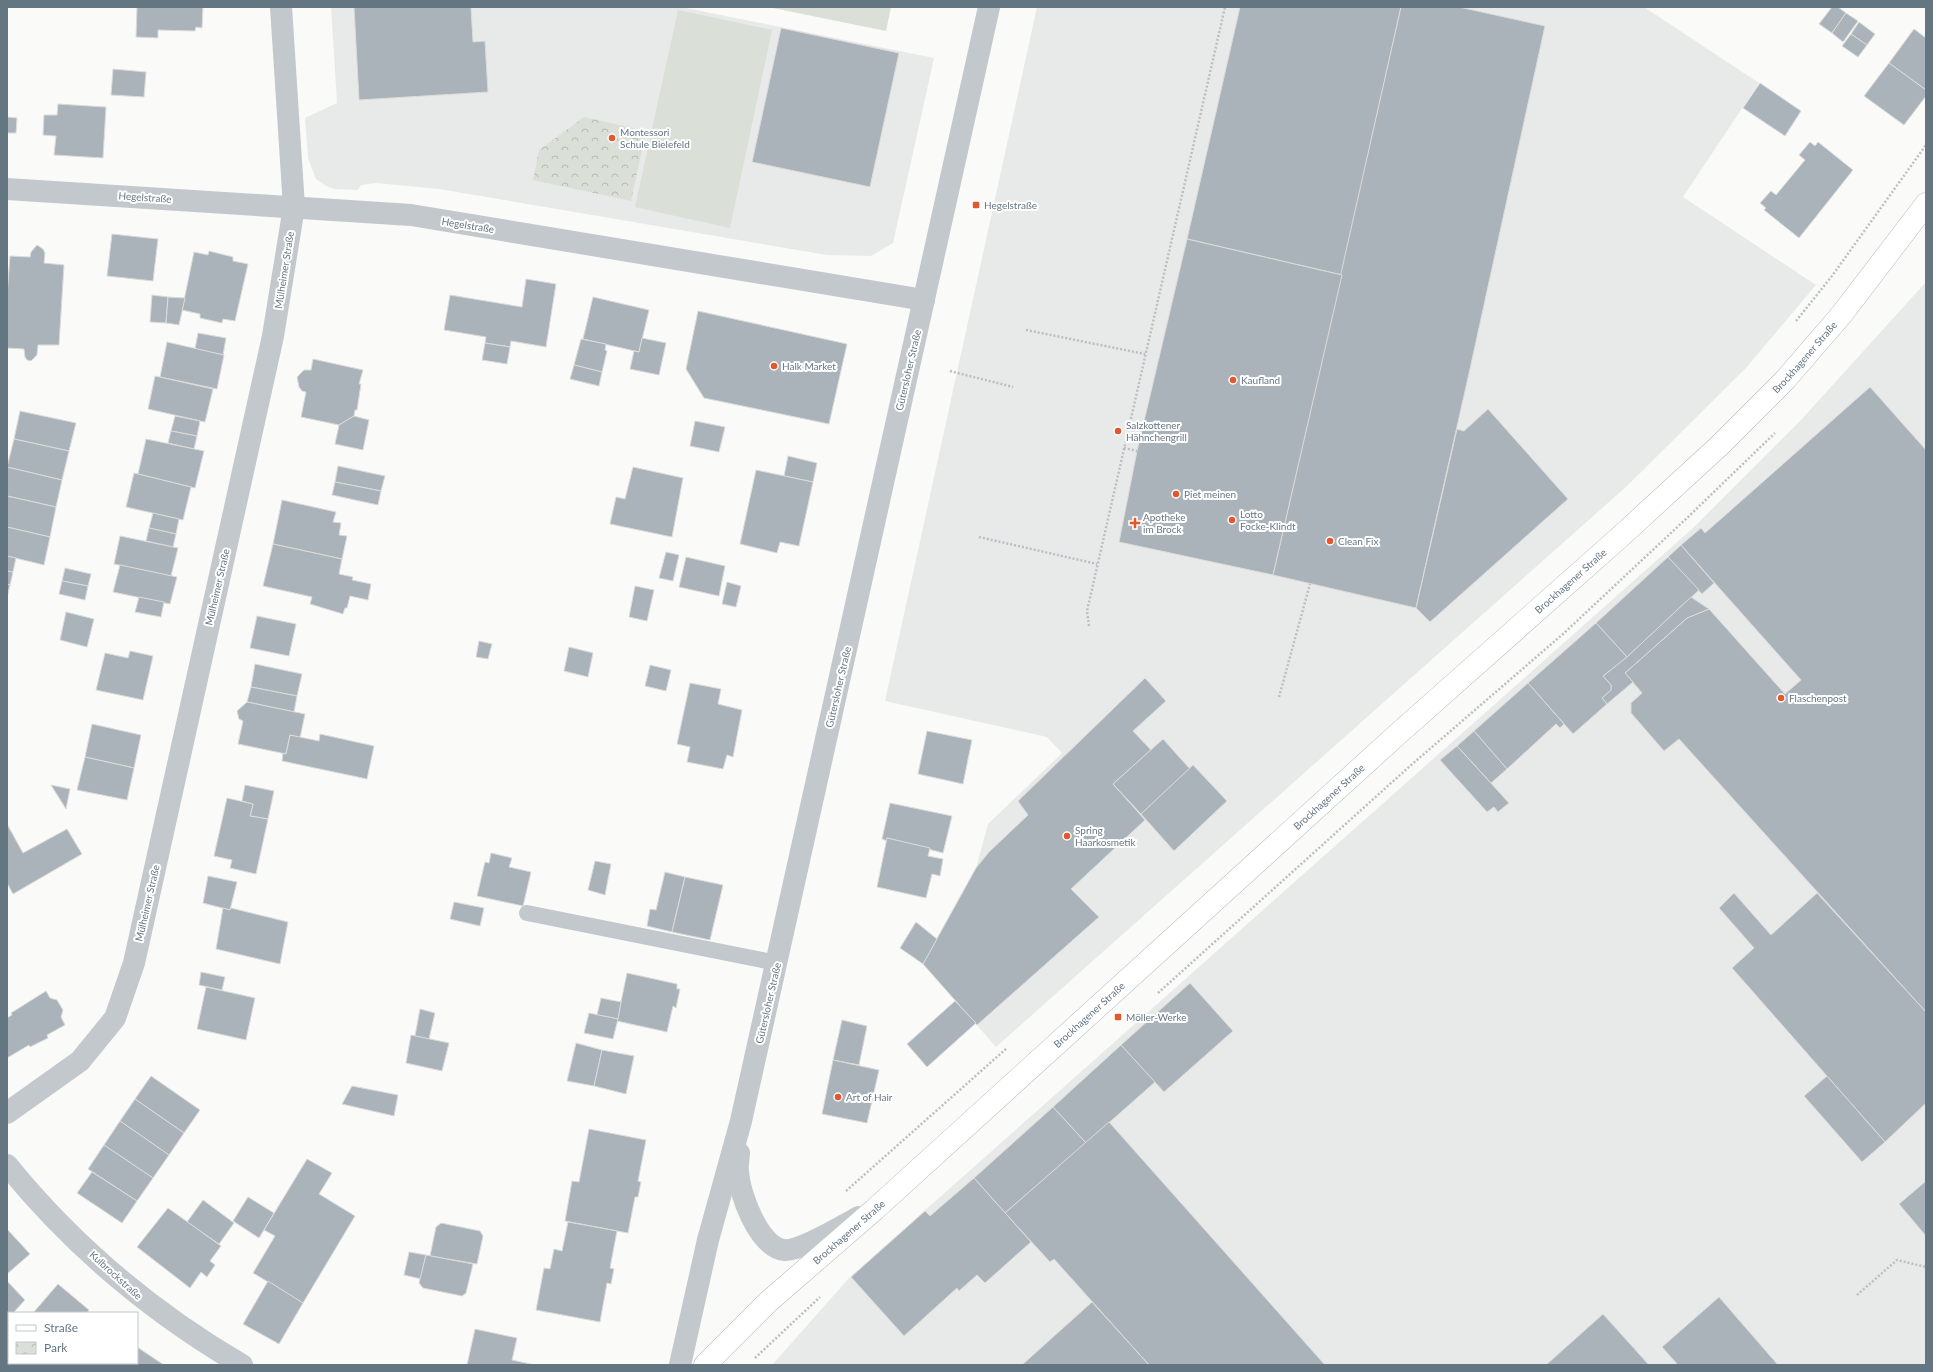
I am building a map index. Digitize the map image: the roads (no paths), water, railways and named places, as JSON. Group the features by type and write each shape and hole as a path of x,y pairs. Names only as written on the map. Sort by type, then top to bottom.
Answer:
{"main road":[{"name":"Brockhagener Straße","path":"705,1365 768,1302 874,1210 1388,743 1622,536 1718,446 1785,380 1838,319 1926,204"}],"street":[{"name":"Mülheimer Straße","path":"7,1113 80,1061 115,1018 134,963 273,336 294,207 281,7"},
{"name":"Gütersloher Straße","path":"680,1365 708,1240 741,1121 777,963 989,7"},
{"name":"Hegelstraße","path":"7,189 410,215 924,300"},
{"path":"741,1121 738,1171 748,1212 770,1243 784,1250 806,1245 874,1210"},
{"name":"Kulbrockstraße","path":"7,1165 28,1191 83,1246 140,1298 206,1344 242,1365"}],"lane":[{"path":"527,913 777,963"}],"place":[{"name":"Montessori Schule Bielefeld","path":"612,138"},
{"name":"Hegelstraße","path":"976,205"},
{"name":"Halk Market","path":"774,366"},
{"name":"Kaufland","path":"1233,380"},
{"name":"Salzkottener Hähnchengrill","path":"1118,431"},
{"name":"Piet meinen","path":"1176,494"},
{"name":"Lotto Focke-Klindt","path":"1232,520"},
{"name":"Apotheke im Brock","path":"1135,523"},
{"name":"Clean Fix","path":"1330,541"},
{"name":"Flaschenpost","path":"1781,698"},
{"name":"Spring Haarkosmetik","path":"1067,836"},
{"name":"Möller-Werke","path":"1118,1017"},
{"name":"Art of Hair","path":"838,1097"}]}
